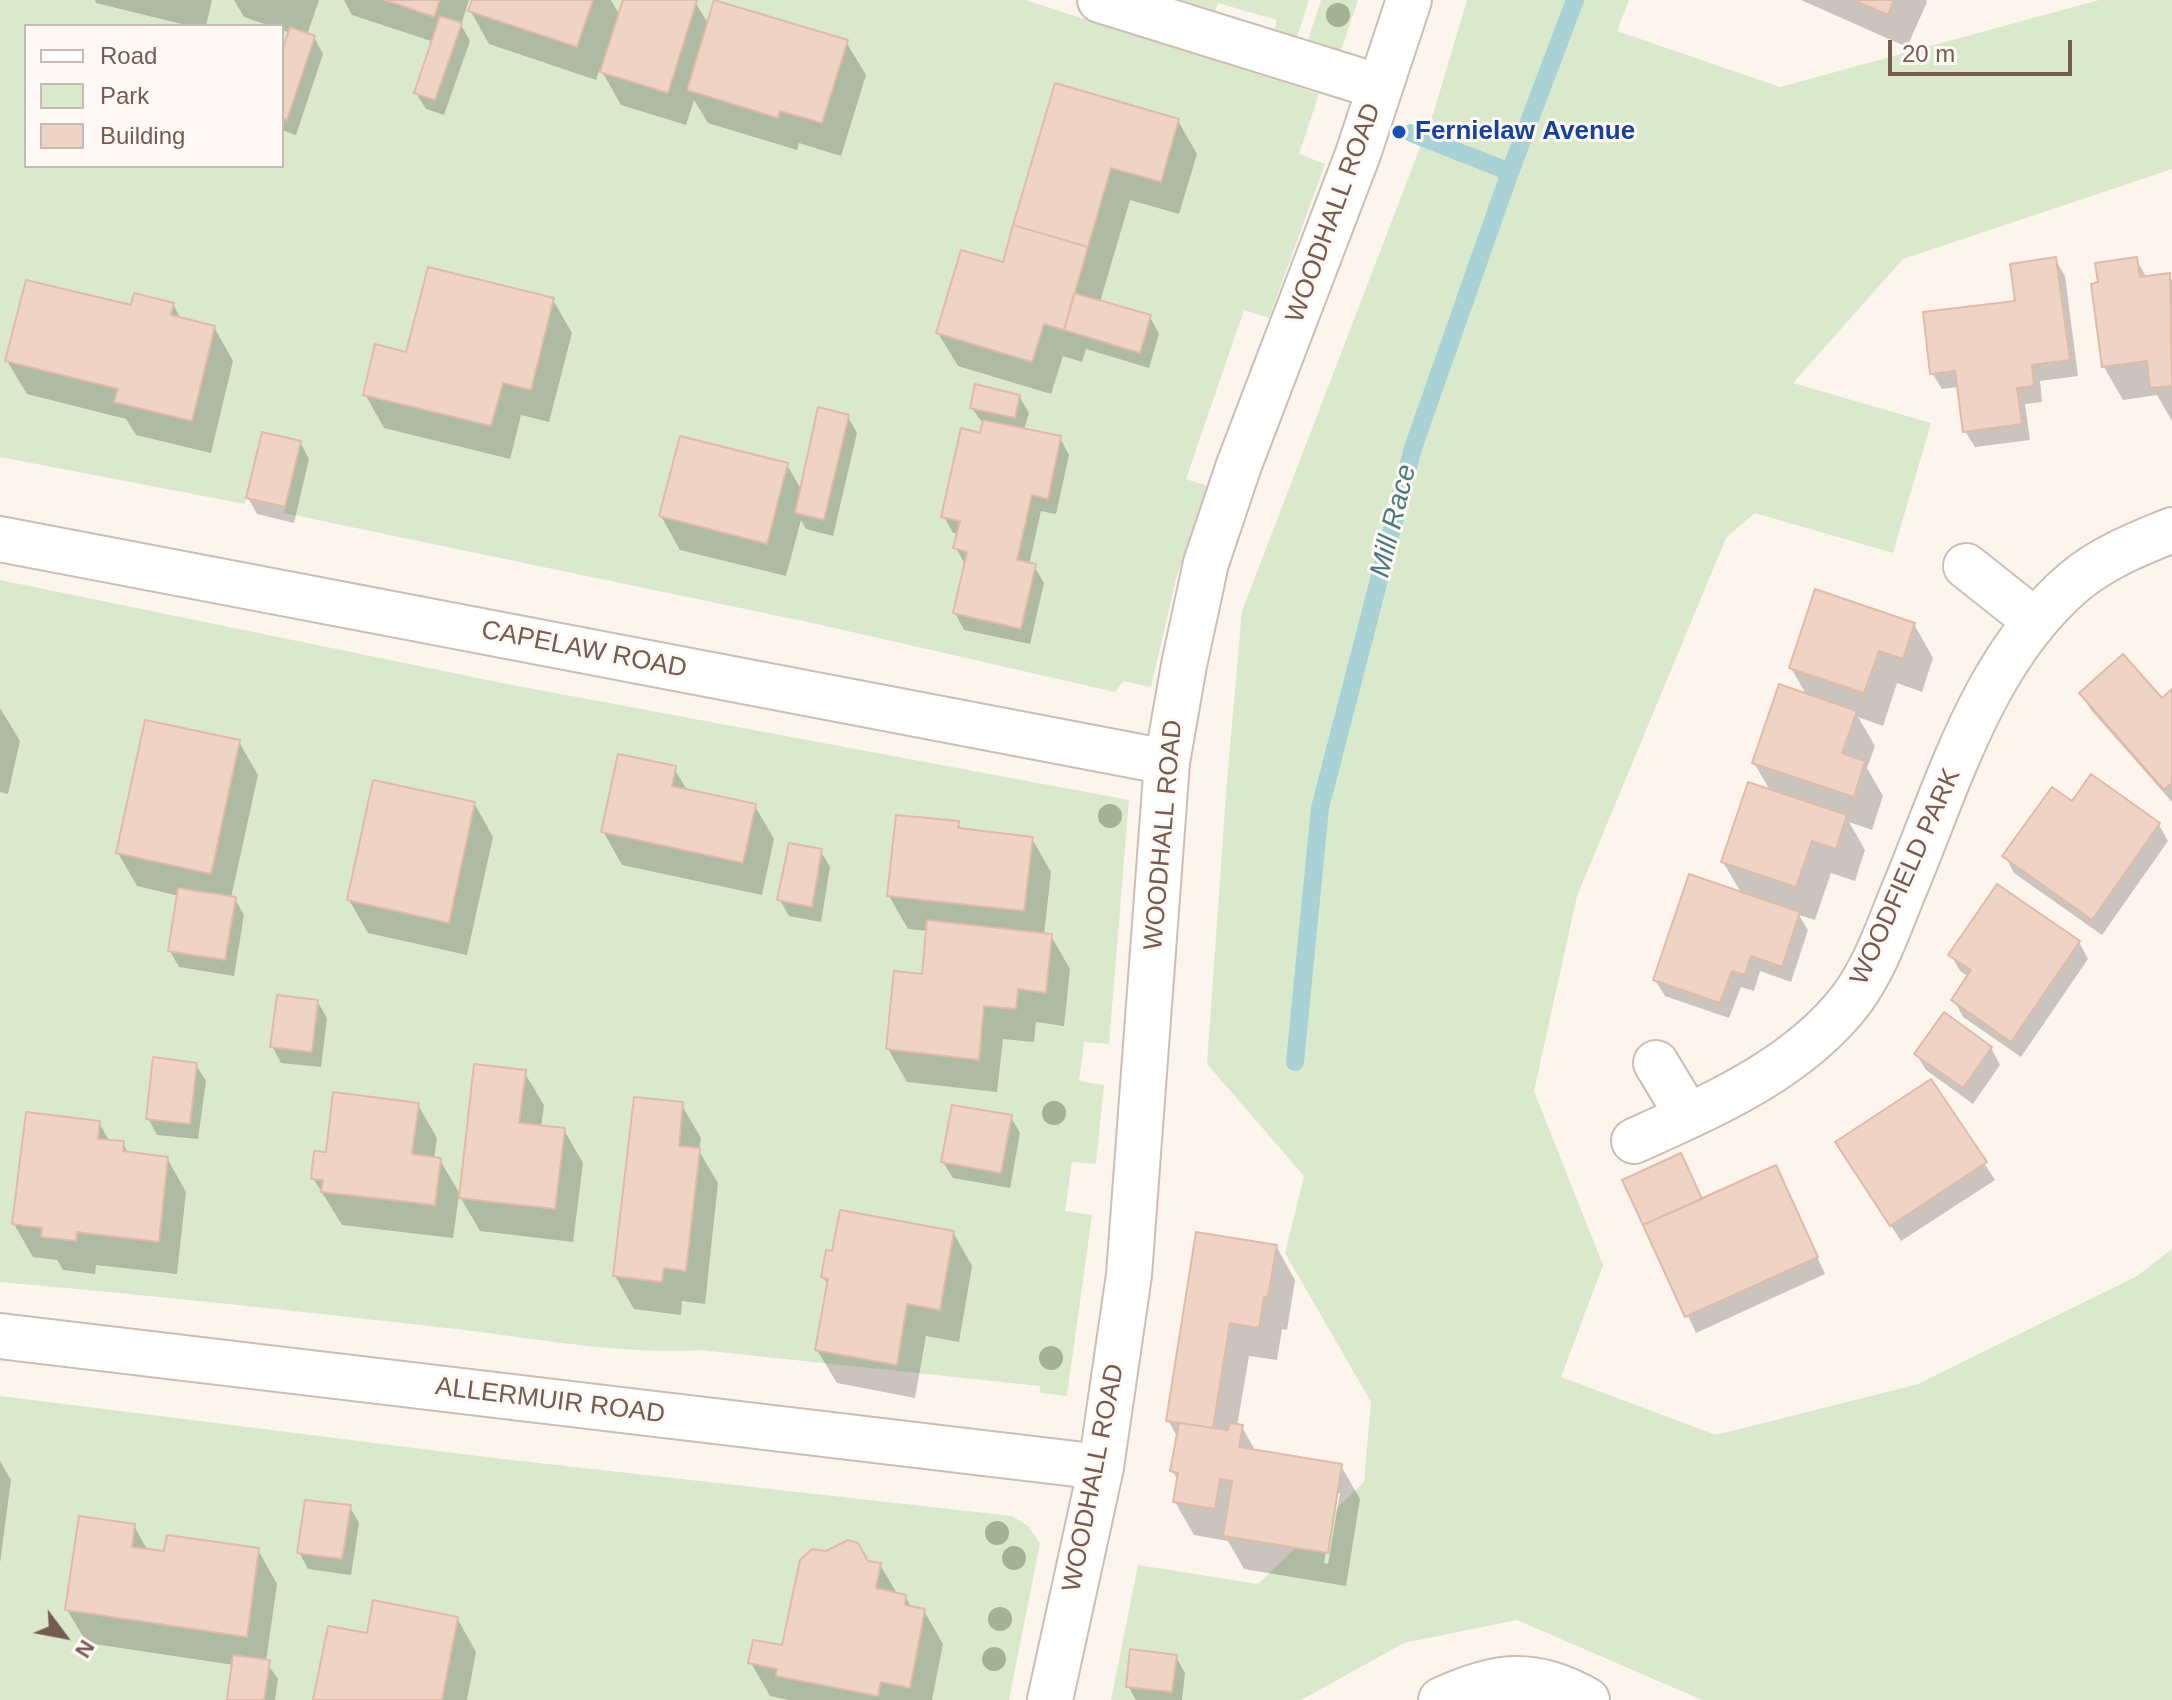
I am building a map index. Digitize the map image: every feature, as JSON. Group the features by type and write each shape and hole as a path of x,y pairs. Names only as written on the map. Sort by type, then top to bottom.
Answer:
{"street":[{"path":"1100,0 1380,87"},
{"name":"WOODHALL ROAD","path":"1050,1700 1101,1467 1129,1275 1167,762 1184,665 1206,563 1239,465 1358,154 1409,0"},
{"name":"WOODFIELD PARK","path":"1634,1141 1754,1082 1809,1043 1851,1000 1881,945 1967,738 1997,675 2034,620 2077,579 2120,552 2172,530"},
{"name":"CAPELAW ROAD","path":"0,539 1167,762"},
{"path":"1966,566 2034,620"},
{"path":"1656,1063 1688,1116"},
{"name":"ALLERMUIR ROAD","path":"0,1336 1101,1467"},
{"path":"1441,1700 1475,1684 1508,1678 1545,1682 1587,1700"}],"green space":[{"path":"0,0 1025,0 1319,94 1299,154 1325,164 1269,318 1244,310 1186,479 1210,487 1177,575 1151,687 1123,681 1115,692 817,624 284,513 301,441 262,432 245,504 0,457"},
{"path":"1168,0 1309,0 1296,40 1273,33 1277,20 1218,3 1214,15"},
{"path":"1321,0 1358,0 1339,56 1306,46"},
{"path":"1467,0 1629,0 1617,31 1780,87 2099,0 2172,0 2172,169 1903,259 1793,383 1931,423 1893,553 1755,513 1726,538 1577,896 1534,1091 1603,1265 1561,1377 1716,1435 1918,1384 2137,1276 2172,1249 2172,1700 1702,1700 1517,1620 1404,1643 1301,1700 1111,1700 1138,1565 1258,1584 1364,1482 1371,1402 1285,1253 1304,1176 1207,1064 1242,611 1434,111"},
{"path":"0,580 507,684 1129,800 1109,1044 1084,1042 1079,1081 1104,1085 1096,1164 1072,1162 1065,1211 1092,1215 1067,1396 1040,1393 1040,1386 700,1350 604,1348 279,1309 0,1282","holes":["789,843 822,849 812,906 778,900"]},
{"path":"0,1396 503,1459 1012,1516 1028,1526 1040,1543 1009,1700 0,1700"}],"building":[{"path":"385,0 440,0 434,17"},
{"path":"472,0 593,0 577,47 468,11"},
{"path":"623,0 697,0 668,93 600,72"},
{"path":"714,0 848,40 822,123 780,111 778,118 687,90"},
{"path":"1854,0 1894,0 1888,15"},
{"path":"440,16 462,23 435,100 414,93"},
{"path":"290,27 315,36 287,120 284,119 284,45"},
{"path":"1055,83 1179,119 1161,182 1111,168 1088,247 1013,225"},
{"path":"1013,225 1088,247 1064,330 1044,324 1032,362 936,333 961,250 1003,262"},
{"path":"2056,257 2070,360 2032,365 2034,386 2017,388 2022,424 1963,432 1955,371 1930,374 1923,312 2015,301 2010,264"},
{"path":"2137,257 2140,277 2170,273 2172,386 2150,388 2147,361 2102,367 2091,284 2098,282 2095,263"},
{"path":"428,267 554,298 531,390 503,383 491,426 363,395 375,344 406,352"},
{"path":"26,280 131,305 134,293 174,303 171,315 215,326 192,421 114,402 118,389 5,361"},
{"path":"1074,293 1151,315 1140,353 1064,330"},
{"path":"975,384 1020,395 1015,418 970,408"},
{"path":"818,407 849,415 824,520 795,513"},
{"path":"983,420 1061,436 1048,499 1032,495 1017,560 1036,564 1021,629 953,613 967,552 953,548 960,521 941,517 961,428 980,433"},
{"path":"262,432 301,441 285,507 246,498"},
{"path":"680,436 788,463 767,544 659,516"},
{"path":"1815,589 1915,623 1903,659 1879,651 1864,693 1789,668"},
{"path":"2123,654 2162,698 2172,689 2172,783 2164,790 2079,693"},
{"path":"1779,684 1857,711 1842,753 1865,761 1854,797 1752,763"},
{"path":"145,720 240,740 211,874 116,853"},
{"path":"618,754 676,766 672,786 756,804 743,863 601,832"},
{"path":"2091,774 2160,823 2092,920 2002,856 2052,787 2072,801"},
{"path":"373,780 475,802 449,923 347,900"},
{"path":"1748,782 1847,815 1836,849 1812,841 1796,887 1721,862"},
{"path":"896,815 959,821 958,828 1033,837 1024,911 887,896"},
{"path":"789,843 822,849 812,907 777,900"},
{"path":"1689,874 1800,912 1782,967 1751,956 1745,975 1732,971 1720,1003 1653,980"},
{"path":"1997,884 2080,941 2011,1042 1951,1000 1971,970 1948,955"},
{"path":"178,888 236,897 225,960 168,951"},
{"path":"927,920 1052,934 1046,993 1018,989 1016,1009 984,1006 979,1060 886,1049 894,971 922,974"},
{"path":"277,995 318,1000 312,1052 270,1047"},
{"path":"1944,1012 1992,1047 1963,1088 1914,1054"},
{"path":"153,1057 197,1063 190,1124 146,1119"},
{"path":"474,1064 526,1070 519,1123 565,1128 555,1209 459,1198"},
{"path":"1931,1079 1987,1162 1890,1226 1835,1142"},
{"path":"333,1092 419,1103 412,1154 441,1158 435,1205 321,1192 323,1180 311,1179 314,1151 326,1152"},
{"path":"634,1097 683,1102 679,1146 700,1148 686,1271 664,1268 662,1282 613,1276"},
{"path":"952,1105 1012,1115 1001,1173 941,1162"},
{"path":"26,1112 100,1121 98,1139 124,1141 123,1151 168,1157 159,1242 77,1232 76,1241 41,1237 42,1228 12,1224"},
{"path":"1681,1153 1702,1199 1643,1225 1622,1180"},
{"path":"1776,1165 1818,1257 1685,1317 1643,1225"},
{"path":"840,1210 954,1231 940,1310 907,1304 897,1365 815,1350 828,1279 821,1277 826,1250 832,1251"},
{"path":"1196,1232 1277,1245 1259,1328 1230,1323 1213,1428 1166,1421"},
{"path":"1179,1423 1228,1430 1230,1423 1243,1425 1239,1447 1342,1464 1328,1553 1223,1536 1232,1481 1220,1479 1215,1509 1173,1502 1178,1473 1170,1471"},
{"path":"305,1500 351,1505 342,1559 297,1553"},
{"path":"79,1516 135,1524 132,1547 164,1551 167,1535 259,1548 247,1637 65,1610"},
{"path":"848,1540 858,1543 868,1561 881,1563 876,1588 906,1595 905,1605 925,1609 910,1688 881,1682 878,1696 776,1676 777,1669 748,1663 753,1640 782,1645 800,1560 812,1549 826,1551"},
{"path":"373,1600 458,1617 442,1700 313,1700 328,1626 367,1633"},
{"path":"1130,1649 1177,1655 1172,1692 1126,1687"},
{"path":"233,1655 270,1660 264,1700 227,1700"}],"waterway":[{"name":"Mill Race","path":"1295,1062 1320,808 1413,448 1510,172 1575,0"},
{"path":"1411,133 1510,172"}],"place":[{"name":"Fernielaw Avenue","path":"1399,132"}]}
